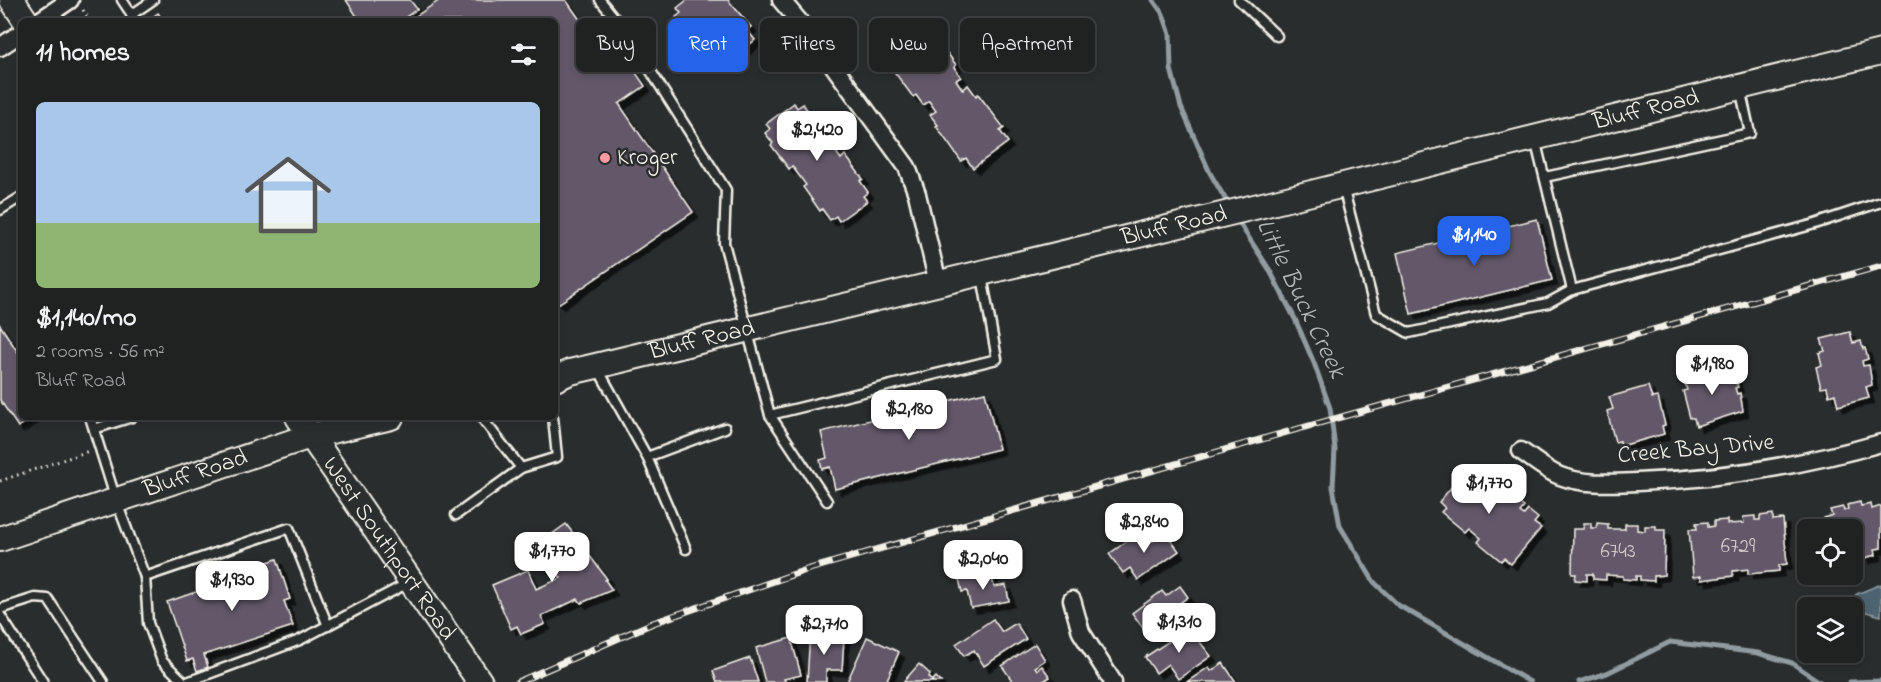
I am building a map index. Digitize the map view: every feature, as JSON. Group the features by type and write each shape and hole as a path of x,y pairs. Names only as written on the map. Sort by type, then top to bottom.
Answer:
{"main road":[{"path":"12,0 24,18"},
{"name":"Bluff Road","path":"560,375 1881,52"},
{"name":"Bluff Road","path":"0,539 116,500 304,426 362,420"},
{"name":"West Southport Road","path":"304,426 480,682"}],"street":[{"path":"43,18 70,0"},
{"path":"781,0 814,39 907,167 917,194 939,283"},
{"path":"0,47 18,35"},
{"name":"Creek Bay Drive","path":"1521,452 1559,476 1587,482 1615,482 1680,480 1767,470 1881,443"},
{"path":"1072,600 1081,632 1113,682"}],"lane":[{"path":"122,0 134,18 153,0"},
{"path":"600,0 626,32 726,190 724,243 770,415 827,501"},
{"path":"1239,0 1277,36"},
{"path":"1545,177 1750,133 1740,87"},
{"path":"1535,138 1572,290"},
{"path":"1343,185 1376,314 1409,333 1548,303 1572,290 1815,224 1881,202"},
{"path":"0,210 18,199"},
{"path":"770,415 997,358 981,272"},
{"path":"596,366 647,457 686,549"},
{"path":"91,420 116,500 146,578 148,623 162,661 186,682 300,640 410,581"},
{"path":"94,429 122,420"},
{"path":"483,420 521,468"},
{"path":"456,515 521,468 557,457 553,420"},
{"path":"647,457 725,428"},
{"path":"146,578 289,528 328,626"},
{"path":"0,609 35,598 48,599 103,682"},
{"path":"0,615 43,682"}],"path":[{"path":"0,481 99,447"}],"water":[{"path":"1881,584 1881,616 1863,611 1863,597 1853,597"}],"building":[{"path":"346,0 410,0 417,9 404,18 358,18"},
{"name":"Kroger","path":"440,0 566,0 579,18 576,18 576,72 635,72 645,86 619,104 693,212 558,304 558,18 413,18"},
{"path":"687,0 728,0 743,18 677,18 681,13 677,8"},
{"path":"158,13 162,18 151,18"},
{"path":"748,31 755,40 748,46"},
{"path":"948,54 961,77 956,80 963,90 968,85 976,96 978,94 1004,128 1000,131 1008,142 973,168 966,158 961,161 936,126 938,125 930,115 936,111 929,101 923,105 916,95 913,97 894,72 948,72"},
{"path":"794,103 797,108 803,104 811,115 813,113 831,137 827,140 841,159 845,155 863,179 860,181 868,192 863,196 867,201 839,221 836,216 830,220 822,209 820,211 803,187 806,185 792,166 789,169 765,133 770,129 766,124"},
{"path":"1537,219 1552,280 1411,314 1397,253"},
{"path":"0,325 18,352 18,420 29,420 18,427 0,400"},
{"path":"1850,332 1853,343 1861,341 1863,349 1865,348 1868,359 1862,361 1863,366 1869,365 1872,385 1866,387 1869,398 1838,406 1835,394 1829,396 1827,387 1821,388 1816,367 1822,365 1819,353 1825,351 1821,339"},
{"path":"1729,364 1732,377 1734,376 1738,387 1735,388 1737,394 1740,393 1743,411 1696,426 1694,418 1690,418 1683,391 1687,390 1684,379"},
{"path":"1648,386 1652,398 1658,397 1665,425 1662,426 1664,434 1621,446 1620,441 1615,442 1607,411 1613,409 1609,397"},
{"path":"985,392 999,449 835,489 830,467 822,469 820,460 827,458 821,432"},
{"path":"1468,467 1475,473 1479,469 1488,476 1484,481 1488,484 1492,480 1502,488 1498,493 1510,503 1514,499 1524,507 1520,512 1524,515 1528,510 1538,518 1534,523 1541,528 1511,564 1504,558 1501,561 1478,542 1481,538 1469,528 1465,532 1441,512 1445,508 1439,502"},
{"path":"1860,502 1861,506 1871,504 1872,509 1881,506 1881,548 1875,549 1876,555 1864,558 1863,556 1863,519 1824,519 1832,515 1830,510 1843,507 1844,511 1848,509 1847,505"},
{"path":"1773,514 1773,520 1783,519 1787,564 1779,565 1779,571 1748,574 1748,569 1733,571 1733,576 1701,580 1701,576 1693,577 1689,529 1697,529 1696,523 1708,522 1708,527 1714,526 1714,521 1727,520 1727,524 1744,523 1743,517 1755,516 1755,520 1760,520 1760,516"},
{"path":"1584,523 1591,523 1591,528 1597,528 1597,523 1608,524 1608,529 1625,529 1625,524 1637,524 1637,530 1645,531 1645,526 1656,526 1656,530 1665,530 1664,575 1654,576 1654,581 1640,580 1640,576 1636,576 1636,580 1623,579 1623,576 1606,575 1606,580 1593,579 1593,574 1587,574 1587,581 1575,580 1576,574 1572,574 1573,529 1584,529"},
{"path":"566,524 607,579 605,580 612,590 581,603 578,599 541,616 545,624 521,634 517,626 511,629 492,585 528,570 536,589 561,578 537,545"},
{"path":"1144,529 1153,541 1165,532 1179,551 1138,580 1130,568 1123,573 1109,554"},
{"path":"277,559 290,599 284,601 293,626 204,655 208,667 197,671 193,659 187,661 167,602 242,576 240,571"},
{"path":"991,573 994,587 1006,585 1009,601 971,608 967,591 962,592 959,579"},
{"path":"1180,586 1188,597 1174,607 1184,621 1164,635 1153,621 1143,628 1132,613 1162,591 1166,596"},
{"path":"993,619 1002,632 1016,623 1026,639 984,666 974,650 964,656 956,644"},
{"path":"1189,628 1211,656 1178,679 1168,664 1156,673 1145,657"},
{"path":"810,631 830,632 829,637 844,637 842,670 826,670 826,682 807,682"},
{"path":"867,637 899,652 886,682 847,682"},
{"path":"791,638 801,675 784,679 785,682 765,682 756,648"},
{"path":"1035,644 1045,660 1035,667 1037,670 1042,666 1050,677 1042,682 1013,682 1002,666"},
{"path":"750,658 758,682 717,682 713,671"},
{"path":"1223,663 1236,682 1187,682 1209,667 1211,671"},
{"path":"919,664 930,674 932,681 936,677 941,682 903,682"}],"waterway":[{"name":"Little Buck Creek","path":"1153,0 1163,14 1170,34 1171,69 1181,107 1210,173 1230,207"},
{"name":"Little Buck Creek","path":"1236,218 1269,269 1295,319 1314,363 1330,408 1335,449 1333,487 1340,526 1374,582 1398,605 1530,682"},
{"name":"Little Buck Creek","path":"1579,682 1607,673 1670,642 1758,653 1792,663 1820,682"},
{"name":"Little Buck Creek","path":"1850,682 1881,681"}],"railway":[{"path":"518,682 653,623 806,570 1273,436 1881,266"}],"place":[{"name":"Kroger","path":"605,158"}]}
